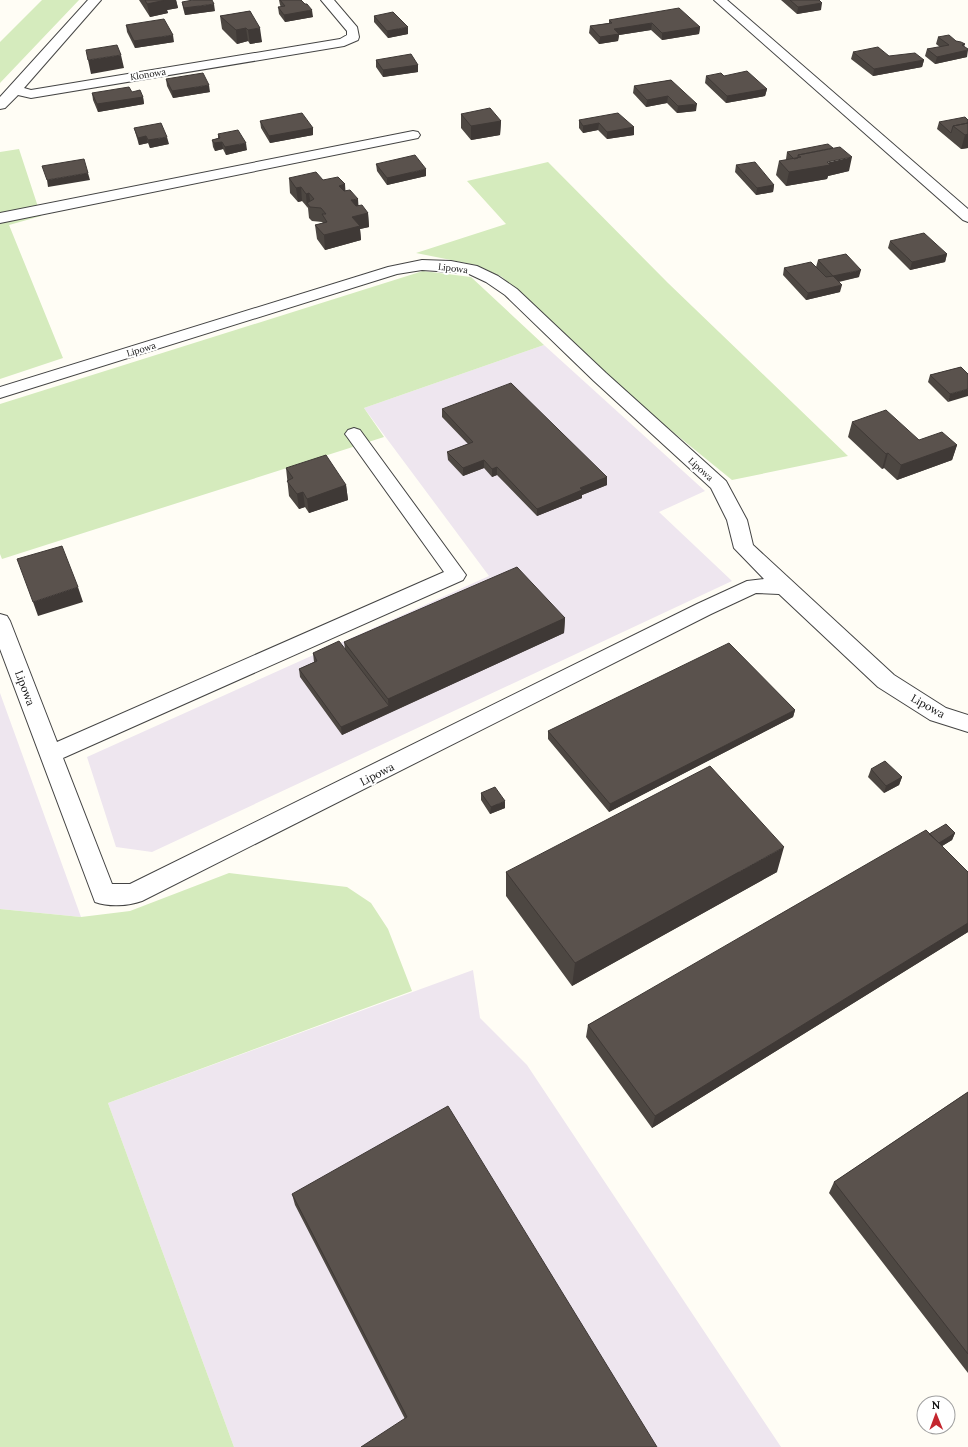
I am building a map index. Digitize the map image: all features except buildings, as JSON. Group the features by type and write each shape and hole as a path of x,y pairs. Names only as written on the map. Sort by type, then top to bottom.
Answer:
{"street":[{"path":"0,105 95,0"},
{"name":"Klonowa","path":"15,90 31,94 344,42 353,37 353,30 327,0"},
{"path":"720,0 968,217"},
{"path":"0,218 413,135"},
{"name":"Lipowa","path":"0,394 394,270 422,265 451,266 471,269 492,279 511,292 719,485 737,520 744,548 886,681 938,714 968,724"},
{"path":"51,754 456,575 354,434"},
{"name":"Lipowa","path":"0,621 104,895 133,894 704,609 754,586 784,587"}],"shaded area":[{"path":"544,345 705,491 659,512 732,581 152,852 116,847 87,757 489,576 364,408"},
{"path":"0,693 72,892 81,917 0,909"},
{"path":"473,970 480,1018 527,1065 781,1447 234,1447 108,1103"}],"green space":[{"path":"42,0 79,0 0,83 0,42"},
{"path":"19,149 41,216 9,225 63,358 0,379 0,152"},
{"path":"548,162 668,283 848,456 732,480 625,393 502,277 476,265 416,253 506,224 467,181"},
{"path":"423,271 471,277 544,345 364,408 384,437 2,559 0,554 0,404"},
{"path":"229,873 347,887 371,903 388,929 412,991 108,1103 234,1447 0,1447 0,909 81,917 130,911"}]}
